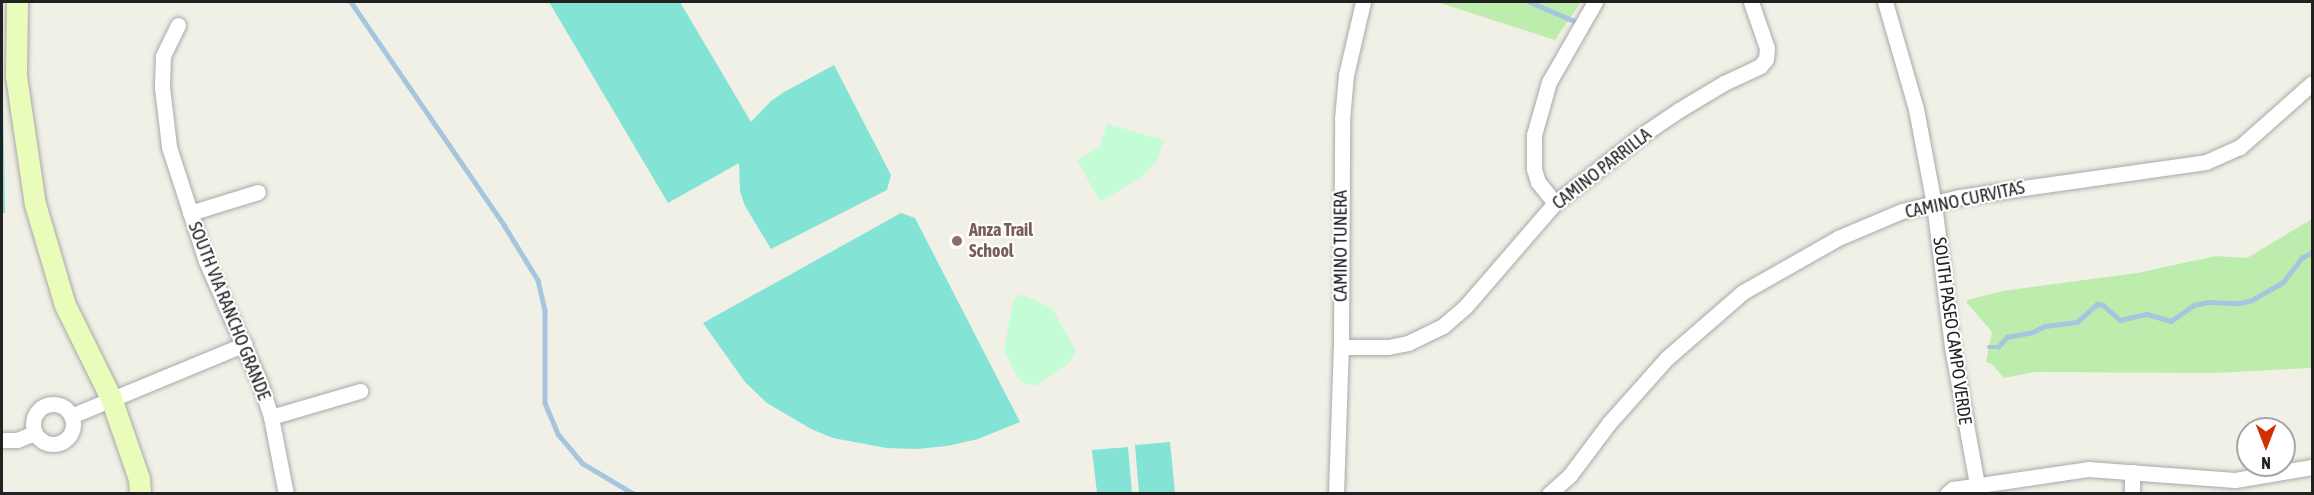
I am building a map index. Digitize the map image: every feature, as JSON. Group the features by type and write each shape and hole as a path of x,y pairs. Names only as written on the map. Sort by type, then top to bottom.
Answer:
{"street":[{"path":"17,2 16,76 34,204 65,305 111,398 139,479 140,494"},
{"name":"CAMINO TUNERA","path":"1336,494 1341,347 1342,119 1346,75 1363,2"},
{"path":"1555,203 1538,182 1534,169 1534,135 1549,82 1595,2"},
{"name":"CAMINO PARRILLA","path":"1341,347 1388,347 1408,343 1443,326 1466,306 1555,203 1642,135 1679,110 1724,83 1760,66 1766,58 1767,48 1751,2"},
{"name":"SOUTH PASEO CAMPO VERDE","path":"1885,2 1916,109 1934,204 1952,347 1977,485"},
{"name":"SOUTH VIA RANCHO GRANDE","path":"178,25 163,56 162,87 169,147 206,261 245,344 271,417 286,494"},
{"name":"CAMINO CURVITAS","path":"1549,494 1570,475 1610,423 1667,358 1743,292 1838,238 1902,211 1934,204 2010,189 2206,162 2240,147 2313,83"},
{"path":"190,213 258,192"},
{"path":"71,416 245,344"},
{"path":"271,417 360,391"},
{"path":"60,405 71,416 72,432 61,443 46,443 34,432 34,417 45,406 60,405"},
{"path":"2,440 17,440 34,432"},
{"path":"1947,494 1953,489 2088,470 2235,480 2313,467"},
{"path":"2132,472 2132,494"}],"green space":[{"path":"1437,2 1581,2 1555,40"},
{"path":"1107,124 1164,140 1157,160 1143,176 1100,202 1077,160 1100,147"},
{"path":"2312,219 2312,368 2214,373 2035,372 2004,378 1992,364 1986,362 1992,332 1967,303 1967,300 2003,291 2137,273 2216,256 2247,258"},
{"path":"1021,294 1052,308 1075,349 1074,356 1068,364 1035,386 1020,381 1004,351 1013,300"}],"shaded area":[{"path":"549,2 680,2 751,122 771,101 784,92 834,65 891,175 887,190 771,249 745,206 740,191 739,163 668,203"},
{"path":"2,18 5,213 2,213"},
{"path":"901,213 915,218 1020,422 978,439 947,446 917,449 886,448 833,438 811,429 767,403 745,382 703,323"},
{"path":"1170,442 1175,493 1139,493 1135,445"},
{"path":"1128,447 1132,493 1097,493 1092,450"}],"waterway":[{"path":"351,2 504,225 538,280 545,311 545,403 558,434 582,463 634,494"},
{"path":"1530,2 1579,23"},
{"path":"1989,347 1998,347 2007,337 2033,332 2045,326 2077,322 2097,304 2103,305 2120,320 2147,314 2171,321 2194,305 2208,302 2240,303 2252,300 2283,282 2302,258 2312,252"}],"place":[{"name":"Anza Trail School","path":"957,241"}]}
